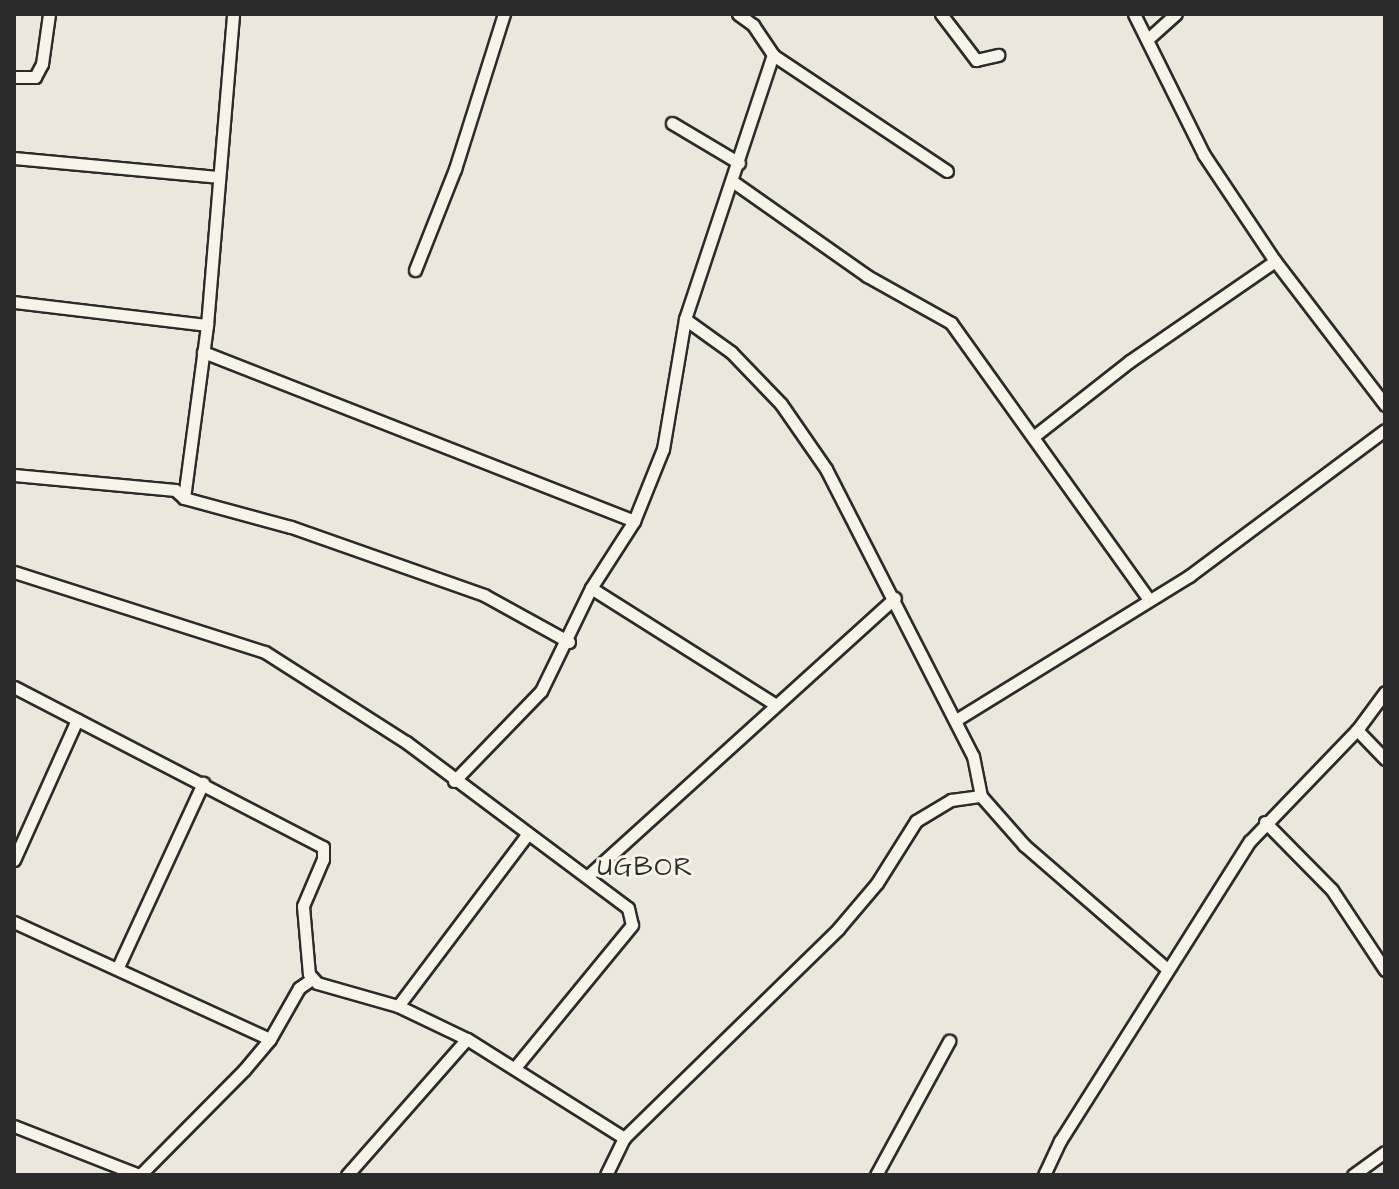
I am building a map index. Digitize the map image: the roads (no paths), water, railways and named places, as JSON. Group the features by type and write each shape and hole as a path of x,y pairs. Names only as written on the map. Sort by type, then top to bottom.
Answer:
{"street":[{"path":"14,77 35,77 42,64 49,14"},
{"path":"184,498 207,325 233,14"},
{"path":"415,270 455,169 504,14"},
{"path":"738,14 753,25 773,55 947,171"},
{"path":"941,14 976,60 998,55"},
{"path":"1134,14 1149,38 1204,155 1275,261 1385,405"},
{"path":"1149,38 1176,14"},
{"path":"454,781 541,691 569,642 591,588 634,521 663,449 685,319 773,55"},
{"path":"672,123 739,163"},
{"path":"14,158 217,177"},
{"path":"732,181 867,276 951,323 1148,598"},
{"path":"1033,437 1130,361 1275,261"},
{"path":"14,302 207,325"},
{"path":"685,319 731,352 781,404 826,469 956,720 973,756 981,796 1024,845 1167,969"},
{"path":"203,352 634,521"},
{"path":"956,720 1268,520 1385,430"},
{"path":"14,475 175,490 184,498 404,565 484,595 569,642"},
{"path":"14,572 265,652 406,742 526,836 588,876 628,908 632,925 516,1066"},
{"path":"591,588 773,703"},
{"path":"588,876 773,703 895,598"},
{"path":"14,687 323,847 323,859 303,906 312,979"},
{"path":"1044,1175 1060,1141 1167,969 1265,822 1357,730 1385,692"},
{"path":"14,860 19,838 77,720"},
{"path":"1357,730 1385,759"},
{"path":"118,967 203,783"},
{"path":"606,1175 624,1138 838,929 877,883 916,821 951,800 981,796"},
{"path":"1265,822 1332,890 1385,970"},
{"path":"398,1006 526,836"},
{"path":"14,922 270,1039"},
{"path":"312,979 398,1006 467,1039 516,1066 624,1138"},
{"path":"14,1126 139,1175 270,1039 299,988 312,979"},
{"path":"347,1175 467,1039"},
{"path":"876,1175 949,1041"},
{"path":"1353,1175 1385,1152"}],"district":[{"name":"UGBOR","path":"646,868"}]}
